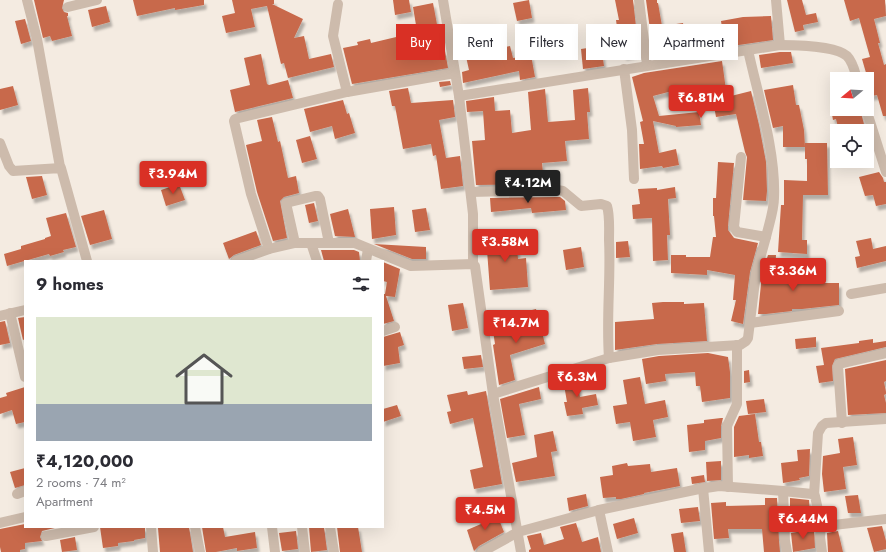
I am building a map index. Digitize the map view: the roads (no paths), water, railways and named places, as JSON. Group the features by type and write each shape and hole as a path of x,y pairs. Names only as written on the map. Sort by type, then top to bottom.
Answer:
{"street":[{"path":"27,0 37,39 60,167 66,183 87,260"},
{"path":"68,7 97,0"},
{"path":"443,0 459,96 471,192 473,214 473,264 475,266 493,394 521,552"},
{"path":"639,0 647,66"},
{"path":"776,0 780,45"},
{"path":"338,4 333,36 347,92"},
{"path":"459,96 780,45 826,48 839,52 848,58 854,72"},
{"path":"493,394 608,358 658,350 737,345 744,342 748,338 756,273 766,237 774,199 774,168 748,50"},
{"path":"624,69 632,130 634,178"},
{"path":"270,249 251,194 235,120 268,110 347,92 455,73"},
{"path":"868,116 886,172"},
{"path":"0,143 9,166 13,171 60,167"},
{"path":"741,157 734,227 737,232 766,237"},
{"path":"471,192 557,190 563,191 581,206 601,204 607,206 610,282 607,329 608,358"},
{"path":"295,243 286,203 315,196 318,196 320,199 329,243"},
{"path":"239,260 270,249 295,243 355,243 411,266 473,264"},
{"path":"311,243 316,260"},
{"path":"366,260 368,249"},
{"path":"851,294 886,288"},
{"path":"24,310 5,314 24,374"},
{"path":"750,323 839,311"},
{"path":"384,331 395,327"},
{"path":"728,487 727,426 737,404 737,345"},
{"path":"842,423 839,364 886,353"},
{"path":"822,552 820,537 821,524 814,495 820,429 826,423 886,420"},
{"path":"482,552 518,532 599,510 703,488 718,486 814,495"},
{"path":"703,488 709,552"},
{"path":"783,491 785,541 787,552"},
{"path":"599,510 608,552"},
{"path":"0,523 24,517"},
{"path":"821,524 825,526 886,519"},
{"path":"46,536 89,528"},
{"path":"150,528 153,552"},
{"path":"195,528 200,552"},
{"path":"272,528 275,552"},
{"path":"302,528 305,552"},
{"path":"330,528 334,552"}]}
